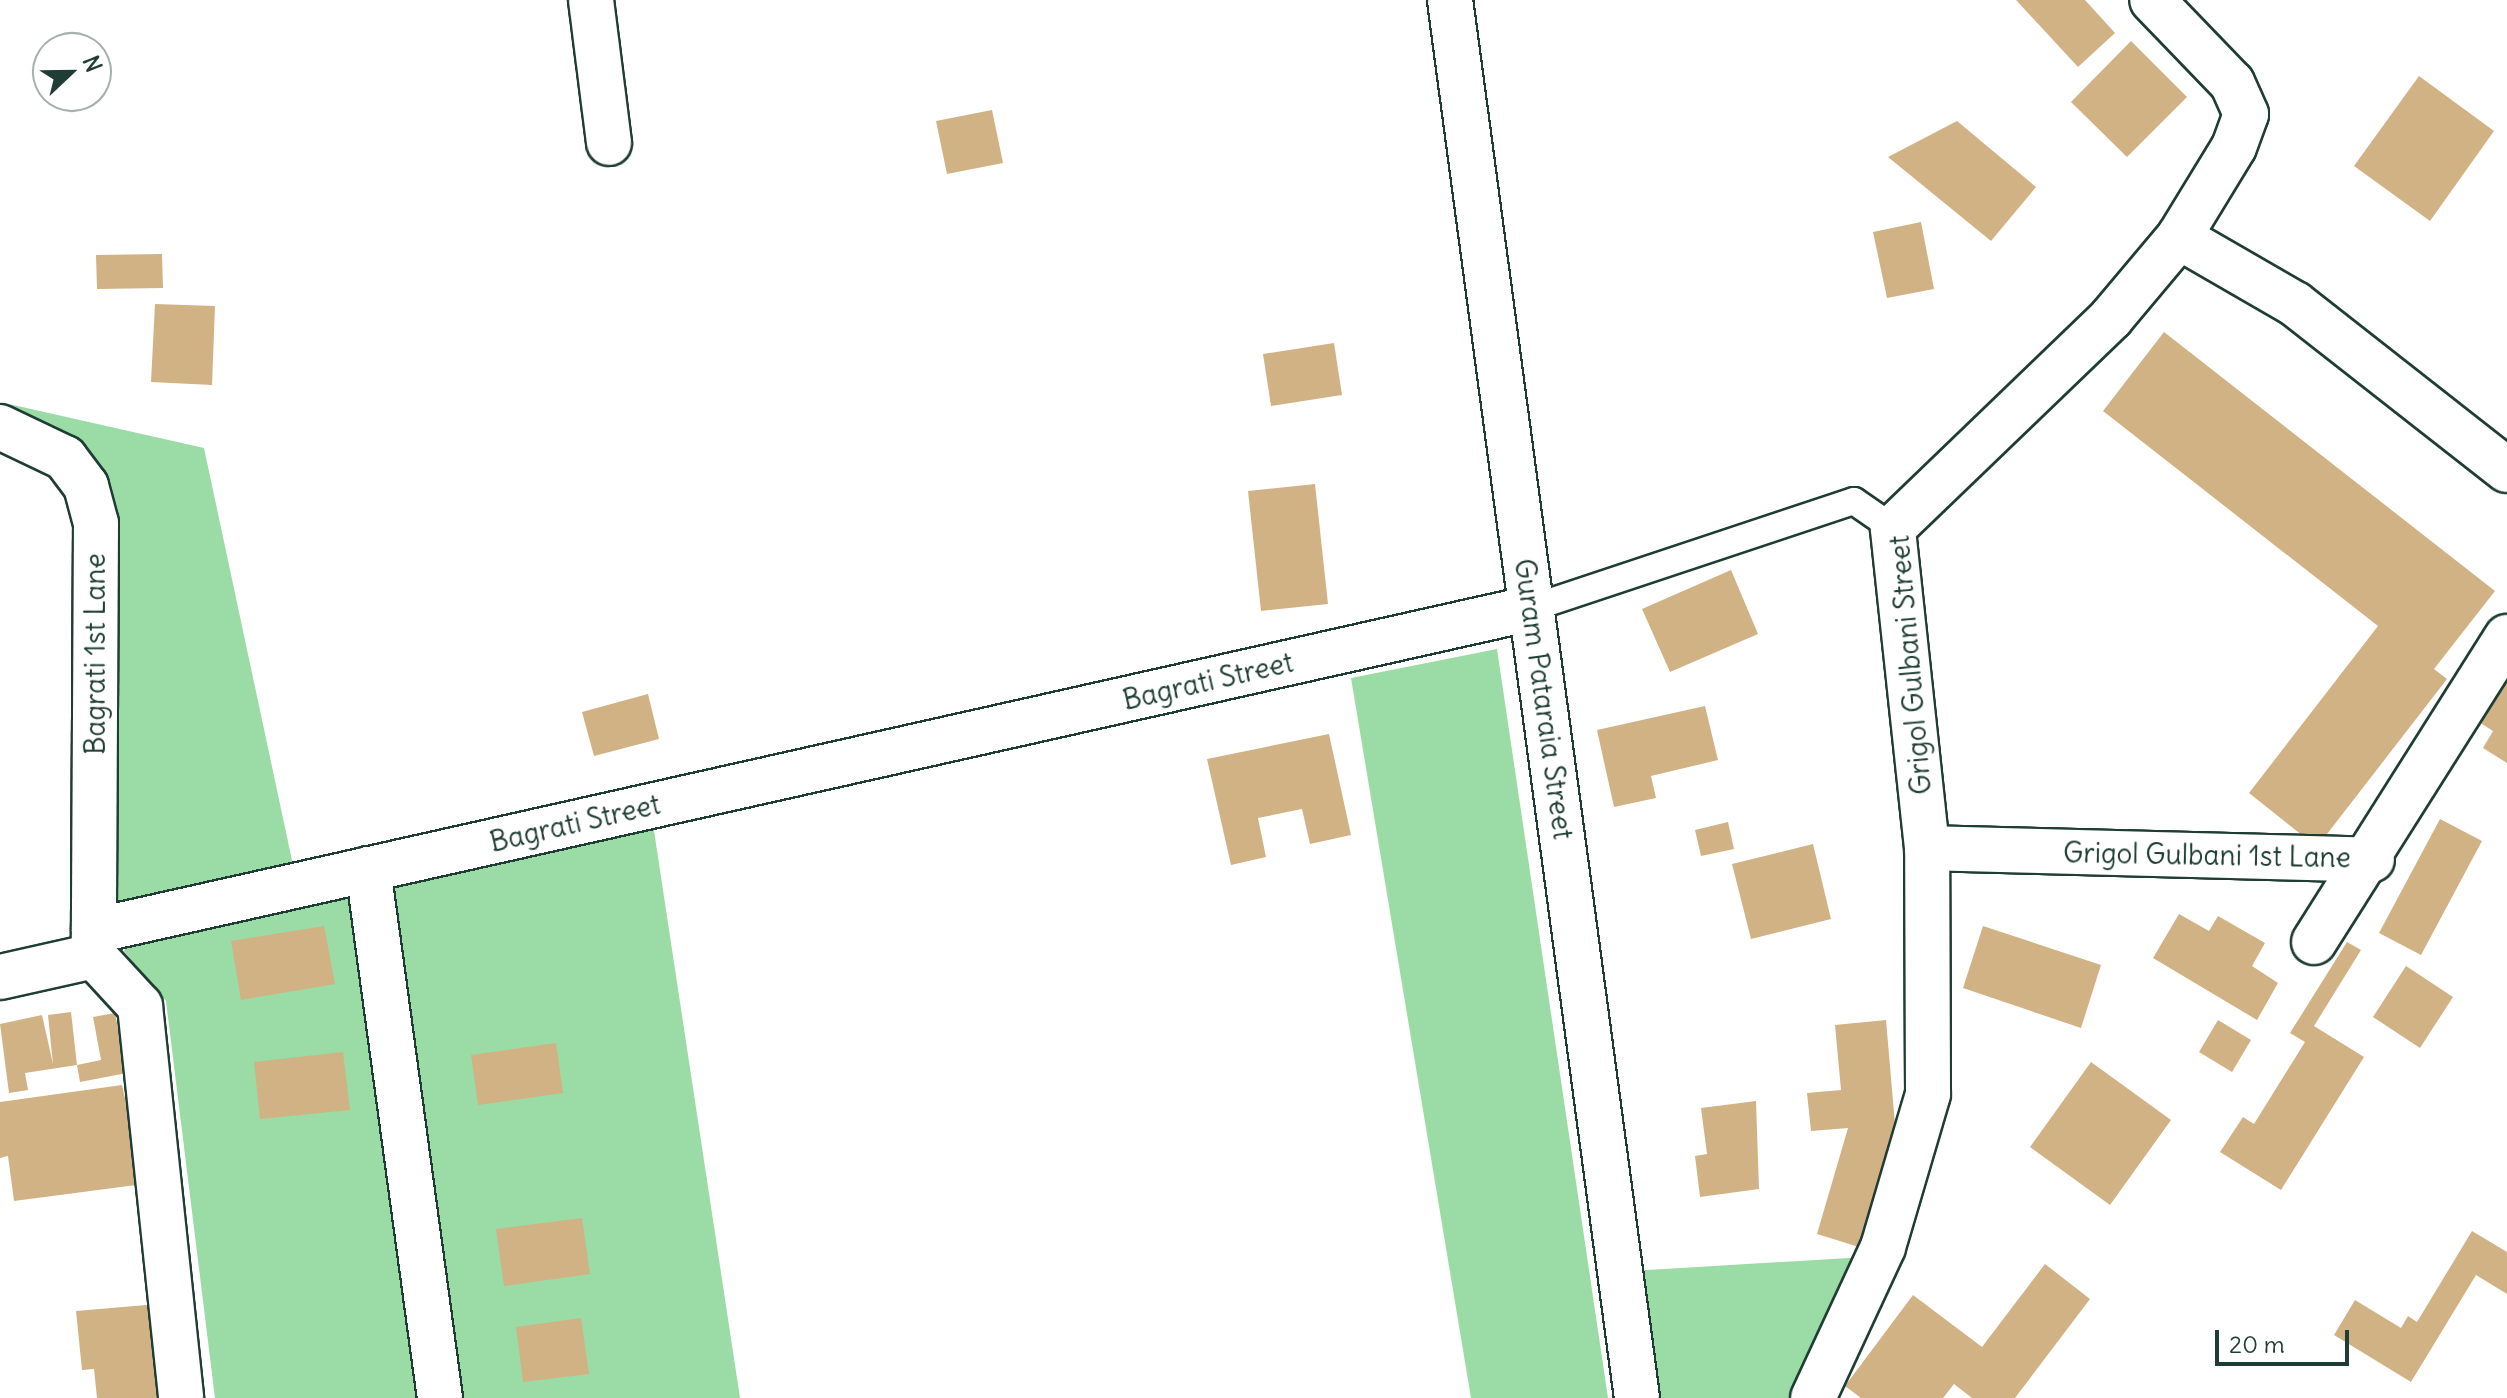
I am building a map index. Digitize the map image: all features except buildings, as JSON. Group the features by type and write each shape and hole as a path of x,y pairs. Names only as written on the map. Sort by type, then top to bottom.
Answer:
{"street":[{"path":"591,0 609,143"},
{"name":"Guram Pataraia Street","path":"1450,0 1637,1398"},
{"name":"Grigol Gulbani Street","path":"1813,1398 1883,1247 1928,1094 1927,848 1893,528 2111,318 2179,237 2246,114 2232,83 2152,0"},
{"path":"2179,237 2295,304 2507,470"},
{"name":"Bagrati 1st Lane","path":"0,427 65,458 86,486 96,523 94,944"},
{"name":"Bagrati Street","path":"0,977 94,944 368,869 1532,608"},
{"name":"Grigol Gulbani 1st Lane","path":"1927,848 2372,860 2507,637"},
{"path":"2314,942 2372,860"},
{"path":"368,869 440,1398"},
{"path":"94,944 140,1006 181,1398"}],"lane":[{"path":"1532,608 1854,501 1893,528"}],"green space":[{"path":"0,402 204,448 293,865 109,905 109,523"},
{"path":"1497,649 1608,1398 1471,1398 1351,678"},
{"path":"653,824 740,1398 215,1398 166,1001 124,951 133,936"},
{"path":"1865,1257 1794,1398 1651,1398 1631,1271"}]}
